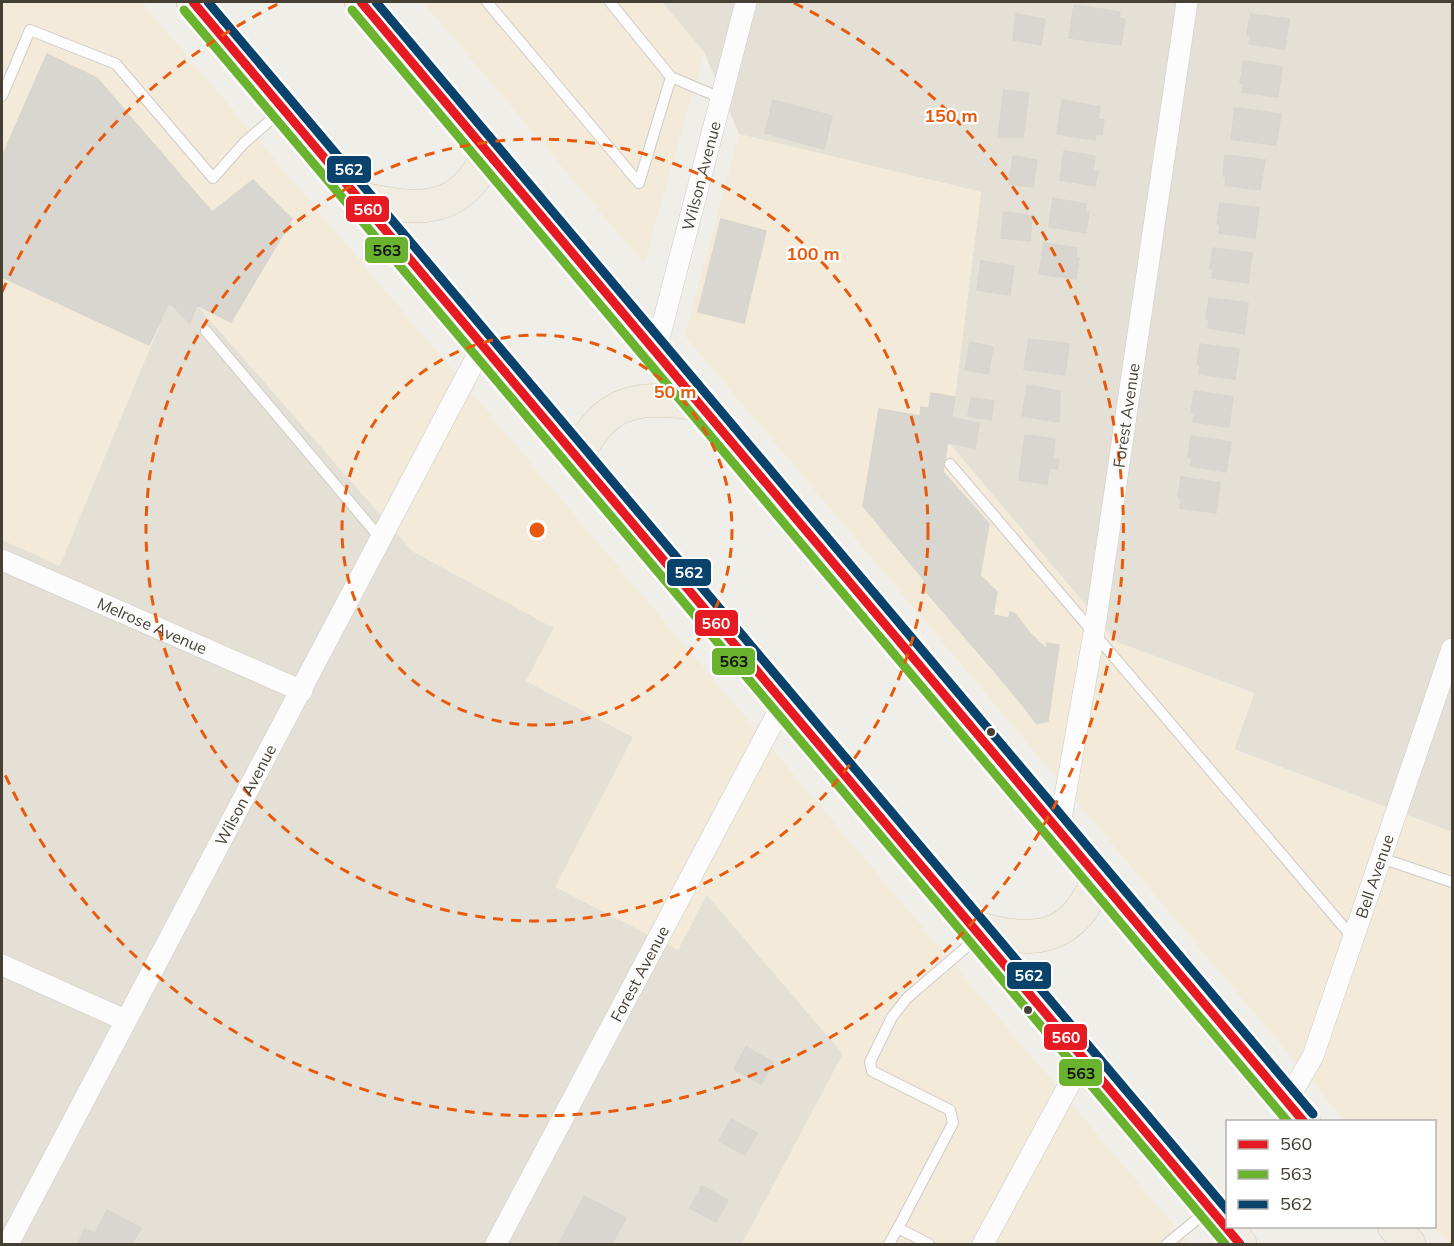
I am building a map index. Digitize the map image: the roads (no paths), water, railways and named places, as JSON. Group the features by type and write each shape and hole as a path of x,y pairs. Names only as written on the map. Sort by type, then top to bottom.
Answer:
{"main road":[{"path":"193,2 1240,1245"},
{"path":"361,2 1296,1111"},
{"path":"359,198 403,208 439,204 468,186 481,171 489,153"},
{"path":"577,457 593,428 613,411 629,404 648,401 702,404"},
{"path":"976,932 1025,938 1057,930 1071,922 1083,909 1099,876"},
{"path":"1395,1228 1409,1245"}],"street":[{"name":"Wilson Avenue","path":"656,350 746,2"},
{"name":"Forest Avenue","path":"1059,830 1094,633 1187,2"},
{"name":"Wilson Avenue","path":"8,1245 124,1020 302,691 483,345"},
{"name":"Melrose Avenue","path":"2,560 302,691"},
{"name":"Bell Avenue","path":"1296,1111 1452,649"},
{"name":"Forest Avenue","path":"496,1245 783,703"},
{"path":"2,966 124,1020"},
{"path":"982,1245 1083,1059"}],"lane":[{"path":"487,2 639,183 671,78"},
{"path":"610,2 671,78 721,98"},
{"path":"2,96 30,30 116,64 213,178 244,143 284,109"},
{"path":"206,331 381,538"},
{"path":"950,464 1353,938"},
{"path":"1381,858 1452,882"},
{"path":"889,1245 953,1123 950,1110 872,1071 870,1062 892,1017 908,998 976,932"},
{"path":"1167,1245 1209,1208"},
{"path":"898,1228 929,1245"}]}
